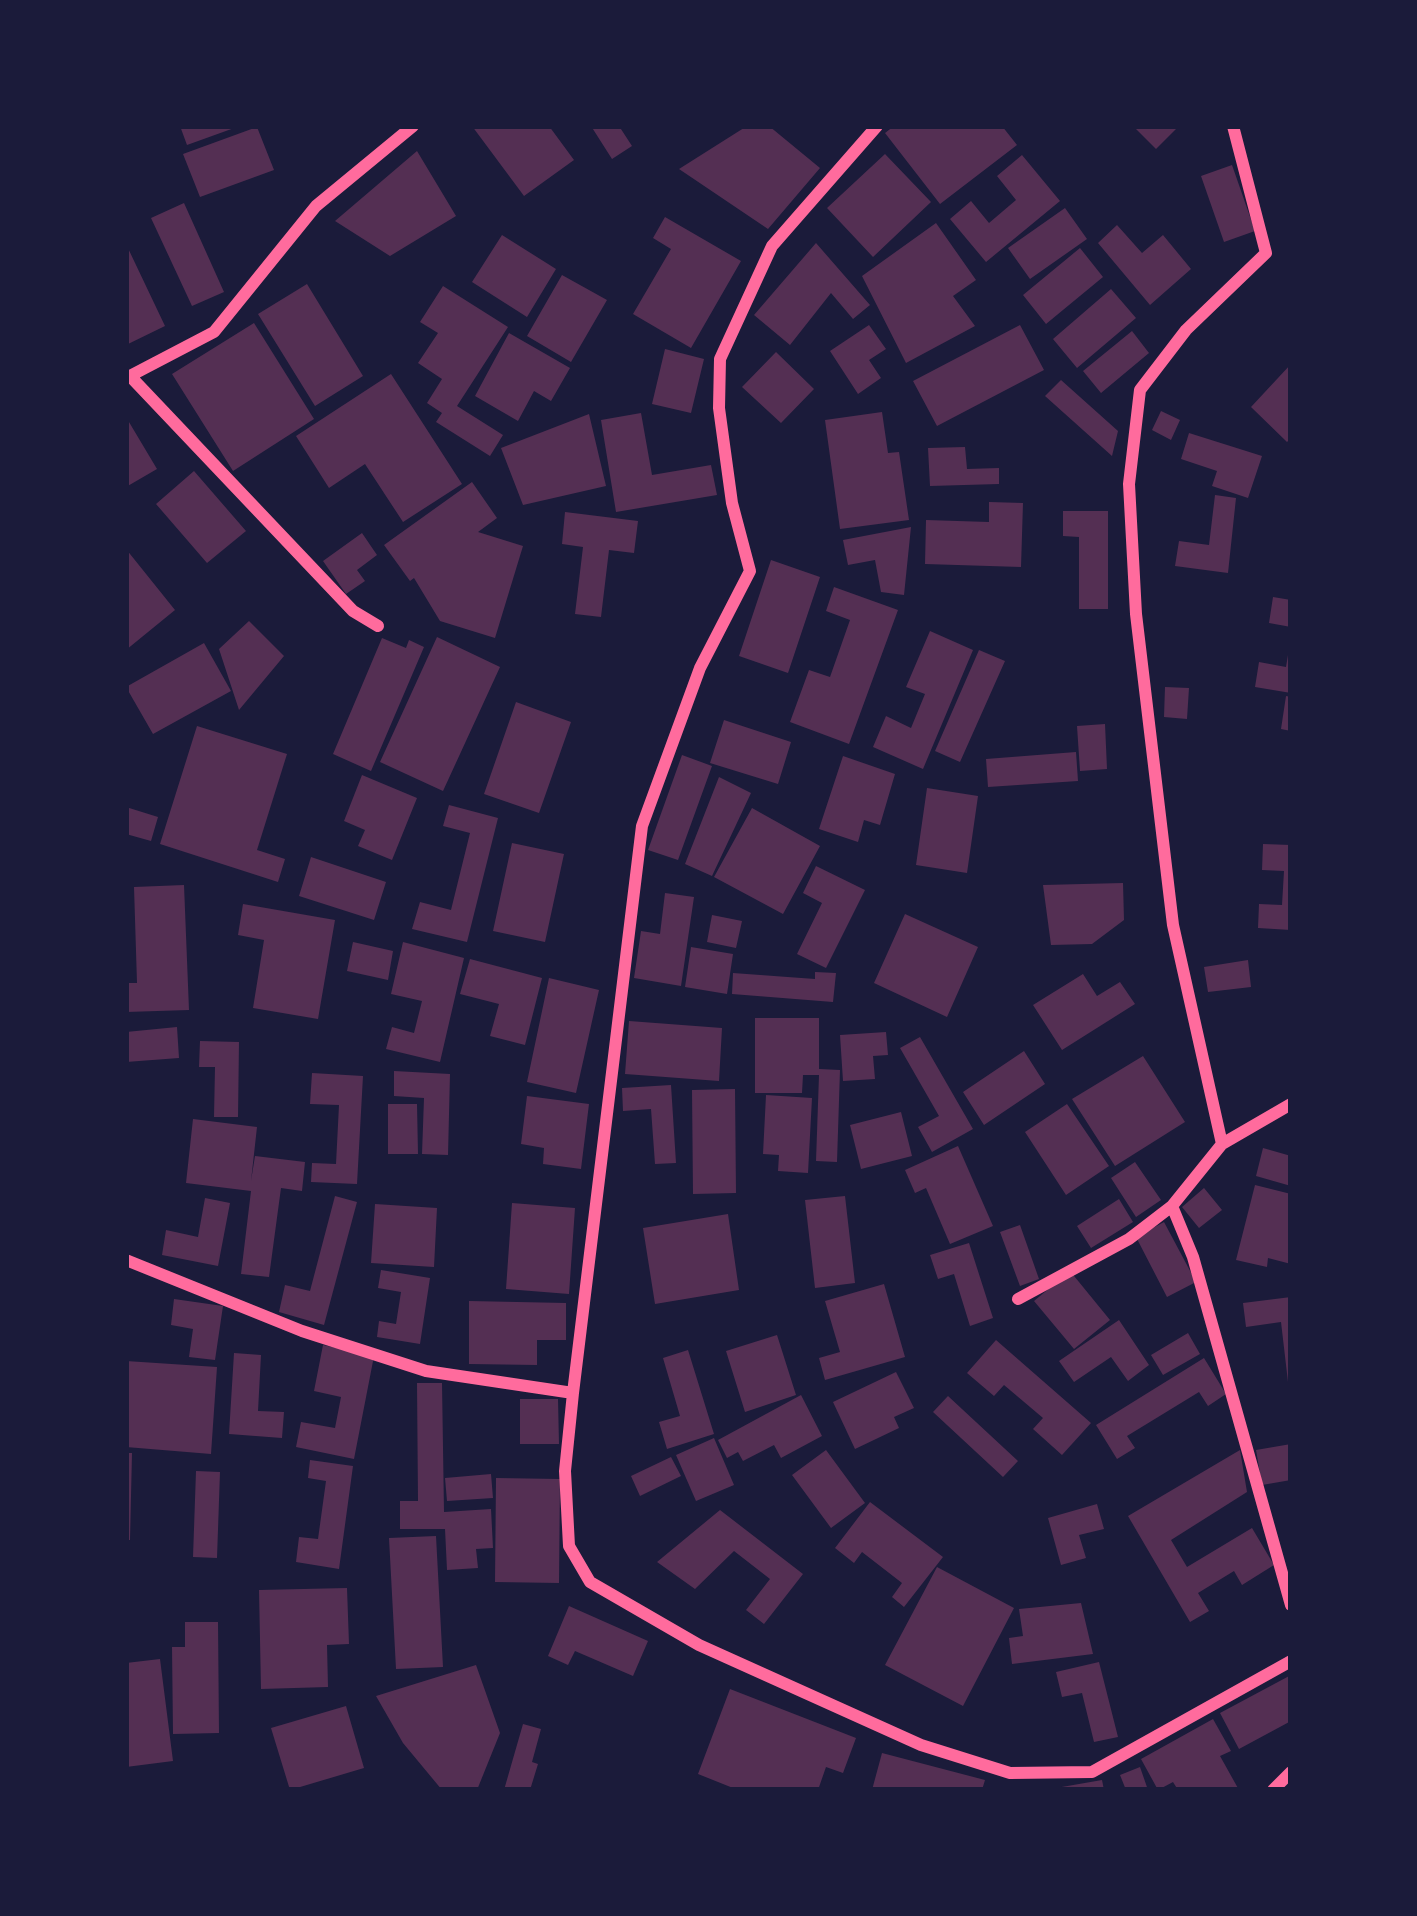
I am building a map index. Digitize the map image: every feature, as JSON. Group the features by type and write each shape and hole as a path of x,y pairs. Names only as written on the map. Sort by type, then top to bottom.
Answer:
{"street":[{"path":"378,626 353,611 128,377 214,332 316,206 413,126"},
{"path":"878,126 772,246 720,359 719,408 732,503 750,571 700,668 642,826 573,1393 566,1471 569,1546 590,1582 699,1645 920,1745 1010,1772 1092,1772 1291,1661"},
{"path":"1222,1144 1173,925 1136,614 1129,484 1140,390 1186,330 1266,254 1233,126"},
{"path":"1018,1299 1129,1239 1172,1205 1222,1144 1291,1104"},
{"path":"1172,1205 1193,1258 1291,1605"},
{"path":"126,1260 302,1331 426,1371 573,1393"},
{"path":"1273,1790 1291,1772"}],"building":[{"path":"180,126 237,126 237,127 187,145"},
{"path":"472,126 549,126 574,160 524,196"},
{"path":"591,126 619,126 632,146 612,159"},
{"path":"747,126 769,126 820,168 768,229 679,169"},
{"path":"894,126 1002,126 1017,145 940,204 885,133"},
{"path":"1133,126 1179,126 1156,149"},
{"path":"257,127 274,170 200,197 183,154"},
{"path":"417,151 456,216 390,256 335,221"},
{"path":"885,154 931,202 873,257 827,208"},
{"path":"1022,155 1060,201 986,262 950,219 971,201 989,223 1016,200 997,176"},
{"path":"1232,165 1255,231 1224,242 1201,176"},
{"path":"184,203 224,292 192,306 151,218"},
{"path":"1065,208 1087,239 1030,279 1008,248"},
{"path":"665,217 741,261 691,348 633,314 671,249 653,238"},
{"path":"936,223 976,280 953,296 975,326 906,363 862,276"},
{"path":"1117,225 1142,253 1163,235 1191,269 1150,305 1098,243"},
{"path":"502,235 556,269 527,317 472,282"},
{"path":"816,243 870,305 853,319 831,293 790,345 754,315"},
{"path":"126,244 165,326 126,345"},
{"path":"1080,248 1103,277 1046,324 1023,295"},
{"path":"562,275 607,300 571,362 527,336"},
{"path":"307,284 363,376 315,406 258,314"},
{"path":"443,286 508,327 457,406 503,435 490,456 436,422 442,413 427,403 442,379 418,363 438,333 420,322"},
{"path":"1111,289 1136,318 1077,368 1053,339"},
{"path":"254,323 314,419 233,471 172,374"},
{"path":"869,325 886,349 869,360 881,378 858,394 830,351"},
{"path":"1020,325 1044,370 937,426 913,381"},
{"path":"1132,331 1149,353 1101,393 1083,371"},
{"path":"509,333 570,368 551,401 534,391 518,421 475,396"},
{"path":"665,349 704,359 691,413 652,404"},
{"path":"776,352 814,389 781,423 742,387"},
{"path":"1291,364 1291,438 1287,442 1251,407"},
{"path":"391,374 462,484 403,522 365,464 329,488 296,436"},
{"path":"1061,380 1118,431 1112,456 1045,396"},
{"path":"1161,411 1180,420 1171,440 1152,430"},
{"path":"882,412 888,453 899,452 909,520 840,529 825,420"},
{"path":"641,413 652,475 711,465 717,495 616,512 601,420"},
{"path":"589,414 606,486 523,505 501,448"},
{"path":"126,417 157,469 126,487"},
{"path":"1189,433 1262,456 1248,498 1212,486 1217,471 1181,459"},
{"path":"965,447 967,469 999,468 999,484 930,486 928,448"},
{"path":"194,471 246,531 207,563 156,504"},
{"path":"472,482 497,518 478,532 523,546 495,638 440,621 414,578 410,581 384,545"},
{"path":"1215,495 1236,498 1228,573 1175,566 1179,541 1209,545"},
{"path":"989,502 1023,503 1021,567 925,564 926,520 989,522"},
{"path":"1063,511 1108,511 1108,609 1079,609 1079,537 1063,536"},
{"path":"565,512 638,521 634,553 609,550 601,617 575,614 583,547 562,544"},
{"path":"911,527 904,595 881,592 875,560 848,565 843,540"},
{"path":"362,533 377,555 357,570 365,581 346,594 323,561"},
{"path":"126,549 175,610 126,650"},
{"path":"771,560 820,577 788,673 739,656"},
{"path":"834,587 898,610 849,744 790,722 809,670 830,677 850,620 826,611"},
{"path":"1273,597 1291,600 1291,627 1269,623"},
{"path":"249,621 284,656 239,710 219,649"},
{"path":"930,631 973,650 923,769 873,747 886,716 911,728 925,694 906,687"},
{"path":"437,637 500,667 443,791 380,762"},
{"path":"382,638 406,648 409,640 424,647 371,771 333,754"},
{"path":"204,643 231,691 153,734 126,687"},
{"path":"979,650 1005,661 960,762 935,751"},
{"path":"1288,655 1291,693 1255,687 1259,662 1286,667"},
{"path":"1165,687 1189,688 1187,719 1164,717"},
{"path":"1286,696 1291,697 1291,731 1281,729"},
{"path":"516,702 571,722 539,813 484,794"},
{"path":"724,720 791,742 778,784 710,763"},
{"path":"1105,724 1107,769 1080,771 1077,726"},
{"path":"197,726 287,754 257,850 285,859 278,882 160,844"},
{"path":"1076,752 1078,781 988,787 986,759"},
{"path":"682,755 712,766 678,860 648,850"},
{"path":"843,756 895,774 880,825 864,820 858,842 819,829"},
{"path":"362,775 417,798 392,860 358,846 365,830 344,821"},
{"path":"719,777 751,793 712,876 685,864"},
{"path":"927,788 978,796 967,873 916,865"},
{"path":"449,805 498,818 467,942 412,929 420,902 451,910 470,833 443,826"},
{"path":"126,807 158,817 151,841 126,834"},
{"path":"752,808 820,846 783,914 714,877"},
{"path":"512,843 564,854 545,942 493,931"},
{"path":"1263,844 1291,845 1291,930 1258,928 1259,904 1282,905 1284,871 1262,870"},
{"path":"311,857 386,882 374,920 299,896"},
{"path":"816,866 865,890 826,968 797,954 822,903 803,893"},
{"path":"1123,883 1124,920 1092,944 1051,945 1043,885"},
{"path":"184,885 189,1010 126,1012 126,983 137,983 134,887"},
{"path":"665,893 694,897 681,986 634,978 641,931 660,934"},
{"path":"243,904 335,920 318,1019 253,1008 264,940 238,935"},
{"path":"905,914 978,947 947,1017 874,983"},
{"path":"712,915 742,921 736,948 707,942"},
{"path":"353,942 393,951 388,980 347,971"},
{"path":"403,942 464,958 440,1062 386,1049 392,1027 414,1033 422,1001 391,994"},
{"path":"691,947 733,954 727,994 685,987"},
{"path":"470,959 542,978 525,1045 490,1036 499,1004 460,994"},
{"path":"1248,960 1251,987 1208,992 1204,967"},
{"path":"815,972 836,973 833,1002 732,994 733,973 815,979"},
{"path":"1083,974 1097,996 1120,982 1135,1004 1062,1050 1033,1005"},
{"path":"549,978 599,990 576,1093 527,1082"},
{"path":"755,1018 819,1018 819,1069 840,1070 837,1162 816,1161 819,1075 803,1075 802,1093 755,1093"},
{"path":"629,1021 722,1028 719,1081 625,1074"},
{"path":"177,1027 179,1058 126,1062 126,1032"},
{"path":"886,1032 888,1055 873,1056 875,1079 843,1081 840,1035"},
{"path":"920,1037 973,1129 932,1152 918,1127 939,1116 900,1048"},
{"path":"200,1041 239,1042 238,1117 214,1117 215,1067 199,1067"},
{"path":"1024,1051 1045,1084 984,1125 963,1092"},
{"path":"1143,1056 1185,1122 1115,1166 1072,1099"},
{"path":"394,1071 450,1074 448,1155 422,1154 424,1098 394,1096"},
{"path":"312,1073 363,1076 357,1184 311,1182 312,1163 336,1164 339,1105 310,1104"},
{"path":"671,1085 676,1163 655,1164 651,1109 623,1111 622,1088"},
{"path":"735,1089 736,1193 693,1194 692,1090"},
{"path":"766,1095 812,1098 808,1173 778,1171 779,1155 763,1154"},
{"path":"527,1096 589,1104 581,1169 543,1164 544,1148 521,1144"},
{"path":"388,1104 417,1104 418,1154 388,1154"},
{"path":"1067,1104 1109,1166 1066,1195 1025,1132"},
{"path":"901,1112 912,1156 861,1169 850,1125"},
{"path":"193,1119 257,1127 251,1181 255,1156 305,1162 302,1191 281,1188 269,1277 241,1274 251,1191 186,1183"},
{"path":"958,1146 993,1226 950,1244 926,1188 915,1193 905,1170"},
{"path":"1263,1148 1291,1156 1291,1186 1256,1176"},
{"path":"1135,1162 1161,1200 1136,1217 1111,1178"},
{"path":"1255,1185 1291,1194 1291,1264 1268,1258 1267,1267 1236,1260"},
{"path":"1204,1188 1222,1210 1199,1228 1182,1207"},
{"path":"335,1196 357,1202 324,1325 279,1312 285,1285 310,1291"},
{"path":"845,1196 855,1283 815,1288 805,1200"},
{"path":"205,1198 230,1203 218,1266 162,1255 166,1230 198,1237"},
{"path":"1119,1199 1133,1222 1091,1248 1077,1226"},
{"path":"512,1203 575,1208 569,1294 506,1289"},
{"path":"375,1204 437,1208 434,1267 371,1263"},
{"path":"728,1214 739,1290 655,1304 643,1228"},
{"path":"1164,1222 1196,1282 1167,1297 1136,1237"},
{"path":"1020,1225 1039,1279 1020,1286 1000,1232"},
{"path":"969,1243 993,1318 970,1326 954,1274 938,1279 930,1255"},
{"path":"381,1270 430,1278 420,1344 377,1337 379,1321 396,1324 401,1292 378,1288"},
{"path":"1070,1271 1110,1320 1074,1349 1034,1301"},
{"path":"884,1284 905,1357 825,1380 819,1358 840,1352 825,1301"},
{"path":"1291,1297 1288,1382 1281,1322 1246,1327 1243,1303"},
{"path":"174,1299 223,1306 215,1360 189,1357 193,1329 171,1325"},
{"path":"469,1301 566,1303 566,1340 537,1340 537,1365 469,1364"},
{"path":"1119,1320 1149,1365 1128,1381 1111,1357 1074,1382 1059,1361"},
{"path":"1188,1333 1200,1354 1163,1375 1151,1355"},
{"path":"777,1335 796,1395 745,1412 726,1351"},
{"path":"996,1340 1091,1423 1062,1455 1033,1429 1043,1418 1004,1385 994,1396 967,1373"},
{"path":"323,1345 374,1356 354,1459 296,1447 301,1422 335,1428 341,1397 314,1391"},
{"path":"688,1350 714,1434 667,1449 659,1422 680,1416 663,1358"},
{"path":"234,1353 261,1355 258,1411 284,1412 282,1438 229,1434"},
{"path":"1204,1358 1226,1394 1208,1406 1199,1392 1127,1436 1135,1448 1117,1459 1096,1425"},
{"path":"126,1361 217,1367 211,1454 126,1447"},
{"path":"896,1372 914,1408 894,1417 899,1428 855,1449 833,1402"},
{"path":"417,1383 442,1383 444,1512 491,1509 493,1548 476,1549 478,1568 447,1570 445,1529 400,1529 400,1501 418,1501"},
{"path":"801,1395 822,1436 781,1458 774,1445 743,1461 738,1452 727,1458 718,1440"},
{"path":"948,1396 1018,1461 1003,1477 933,1412"},
{"path":"520,1399 558,1399 559,1444 520,1444"},
{"path":"714,1438 734,1485 696,1501 676,1455"},
{"path":"1291,1444 1291,1480 1262,1485 1256,1450"},
{"path":"826,1450 865,1503 831,1528 792,1475"},
{"path":"1240,1450 1247,1492 1171,1540 1187,1567 1252,1528 1274,1565 1242,1585 1234,1571 1198,1593 1209,1611 1190,1622 1128,1516"},
{"path":"126,1453 132,1453 130,1540 126,1540"},
{"path":"671,1457 681,1476 640,1496 631,1476"},
{"path":"310,1460 353,1466 339,1569 296,1562 299,1537 318,1539 326,1481 308,1478"},
{"path":"196,1471 220,1472 217,1558 193,1557"},
{"path":"491,1474 493,1498 447,1501 445,1478"},
{"path":"496,1478 560,1479 559,1583 495,1582"},
{"path":"870,1502 943,1557 904,1607 892,1597 902,1583 862,1552 854,1563 835,1548"},
{"path":"1097,1504 1104,1529 1079,1535 1086,1558 1061,1565 1048,1518"},
{"path":"720,1510 803,1574 764,1624 746,1610 770,1579 734,1551 695,1589 657,1562"},
{"path":"436,1536 443,1667 396,1669 389,1538"},
{"path":"937,1567 1014,1608 963,1706 885,1665"},
{"path":"347,1588 349,1644 327,1645 328,1687 261,1689 259,1590"},
{"path":"1081,1603 1093,1654 1012,1664 1009,1638 1023,1636 1019,1609"},
{"path":"569,1606 648,1641 633,1676 575,1651 568,1665 548,1656"},
{"path":"185,1622 218,1622 219,1733 173,1734 172,1647 185,1647"},
{"path":"160,1659 173,1761 126,1767 126,1663"},
{"path":"1099,1662 1118,1737 1094,1742 1082,1693 1062,1697 1056,1672"},
{"path":"476,1665 500,1733 477,1790 442,1790 403,1743 376,1696"},
{"path":"1291,1675 1291,1721 1239,1749 1220,1713"},
{"path":"730,1689 856,1738 843,1773 826,1767 818,1790 738,1790 698,1774"},
{"path":"346,1706 364,1768 290,1790 271,1728"},
{"path":"1213,1719 1231,1751 1220,1756 1239,1790 1178,1790 1173,1782 1158,1790 1141,1759"},
{"path":"523,1724 541,1729 532,1762 538,1764 530,1790 504,1790"},
{"path":"882,1753 985,1780 982,1790 872,1790"},
{"path":"1140,1767 1148,1790 1126,1790 1120,1775"},
{"path":"1102,1780 1104,1790 1056,1790 1056,1788"}]}
